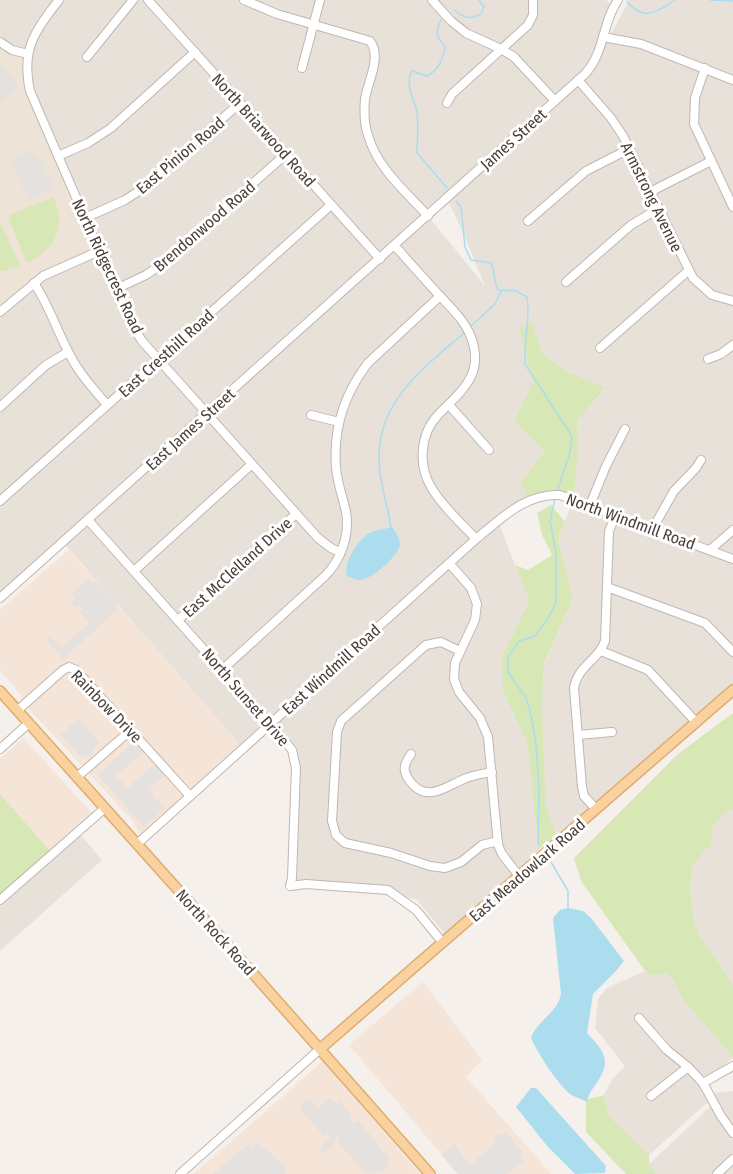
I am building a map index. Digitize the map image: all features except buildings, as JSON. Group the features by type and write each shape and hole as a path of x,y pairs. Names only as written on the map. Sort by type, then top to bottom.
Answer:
{"main road":[{"name":"East Meadowlark Road","path":"320,1049 733,690"},
{"name":"North Rock Road","path":"0,691 430,1174"}],"street":[{"path":"0,42 14,51 28,54 36,29 59,0"},
{"path":"87,57 133,0"},
{"name":"North Briarwood Road","path":"148,0 380,259"},
{"path":"244,0 277,14 367,40 372,45 375,60 365,102 367,133 382,165 428,216"},
{"path":"302,68 320,0"},
{"path":"432,0 451,21 466,33 501,49 518,61 555,101"},
{"path":"447,103 452,94 531,21 535,10 533,0"},
{"name":"James Street","path":"380,259 578,81 595,61 607,20 618,0"},
{"path":"603,37 641,44 733,80"},
{"path":"58,156 88,143 111,128 195,52"},
{"name":"North Ridgecrest Road","path":"28,54 27,72 30,91 134,330 296,514 326,545 340,552"},
{"path":"705,68 694,98 693,116 697,132 733,207"},
{"name":"Armstrong Avenue","path":"578,81 611,118 629,149 688,271 705,290 720,298 733,301"},
{"name":"East Pinion Road","path":"85,218 125,200 145,187 240,103"},
{"path":"528,221 586,171 629,149"},
{"name":"Brendonwood Road","path":"116,289 160,266 286,154"},
{"path":"650,192 711,161"},
{"name":"East Cresthill Road","path":"0,501 332,205"},
{"path":"566,282 631,225 658,209"},
{"path":"395,246 468,329 475,353 473,371 468,382 463,391 438,415 429,429 423,450 424,468 435,494 476,539"},
{"path":"0,312 33,283 52,271 99,250"},
{"name":"East James Street","path":"0,598 380,259"},
{"path":"600,348 688,271"},
{"path":"33,283 47,303 68,352 85,379 107,405"},
{"path":"222,669 325,576 334,565 346,537 345,511 336,471 336,442 339,422 349,393 368,363 440,296"},
{"path":"708,359 722,354 733,345"},
{"path":"0,406 46,365 68,352"},
{"path":"449,405 489,450"},
{"path":"311,415 339,422"},
{"path":"590,505 625,429"},
{"path":"652,528 674,491 701,460"},
{"path":"134,571 252,464"},
{"name":"North Windmill Road","path":"529,500 554,495 590,505 733,559"},
{"name":"East Windmill Road","path":"137,844 476,539 510,511 529,500"},
{"name":"East McClelland Drive","path":"178,620 296,514"},
{"path":"596,809 583,793 574,688 582,669 601,651 605,638 609,531 616,514"},
{"name":"North Sunset Drive","path":"88,520 292,750 296,768 290,886 306,884 388,890 416,909 443,943"},
{"path":"710,550 733,530"},
{"path":"449,563 471,588 477,604 475,620 454,667 456,685 461,696 480,718 486,730 498,841 502,854 519,876"},
{"path":"607,587 705,623 733,652"},
{"path":"460,651 441,642 426,645 341,721 337,732 332,826 338,837 351,846 391,853 437,867 455,865 482,845 498,841"},
{"path":"601,651 648,670 696,722"},
{"name":"Rainbow Drive","path":"18,710 63,670 69,667 76,670 190,796"},
{"path":"0,749 29,723"},
{"path":"77,777 131,730"},
{"path":"578,735 612,732"},
{"path":"411,754 404,769 407,777 416,787 430,793 447,789 474,776 492,772"},
{"path":"0,900 105,808"},
{"path":"639,1018 667,1050 703,1083 733,1133"},
{"path":"180,1174 320,1049"},
{"path":"703,1083 733,1066"},
{"path":"651,1096 688,1067"},
{"path":"717,1174 733,1159"}],"shaded area":[{"path":"0,0 606,0 611,5 603,37 582,74 609,38 629,0 733,0 733,554 601,504 574,497 578,449 577,421 606,389 566,371 542,353 532,323 533,382 514,421 545,451 521,482 531,499 500,526 529,601 502,657 503,692 527,742 540,851 445,934 416,899 306,884 292,878 296,772 292,750 270,724 243,748 63,542 0,598 0,312 32,96 28,54 0,42","holes":["536,117 447,199 485,286 428,216 206,413 159,359 207,406"]},
{"path":"0,42 23,53 28,82 99,251 52,271 0,308"},
{"path":"0,65 19,86 0,103"},
{"path":"31,152 41,160 54,189 28,200 11,161"},
{"path":"573,501 733,561 733,684 557,836 546,807 542,707 544,665 573,598 558,539"},
{"path":"69,550 243,748 141,836 132,820 20,699 22,696 0,670 0,610"},
{"path":"88,579 93,583 96,581 118,605 115,607 117,610 63,659 47,640 50,637 62,648 89,623 79,612 83,608 80,605 76,608 71,602 75,598 71,594"},
{"path":"78,719 100,742 92,749 94,752 88,757 85,754 81,757 61,735"},
{"path":"23,738 93,814 51,852 0,794 0,759"},
{"path":"134,741 143,752 116,776 128,788 155,764 165,775 149,789 165,808 144,827 98,775"},
{"path":"733,810 733,984 698,934 692,910 690,882 693,865 711,844 713,826 722,815"},
{"path":"78,832 102,860 0,951 0,903"},
{"path":"645,971 652,976 664,973 672,978 682,998 733,1058 703,1082 711,1099 649,1155 609,1116 604,1095 612,1079 625,1066 595,1028 598,999 607,988"},
{"path":"423,982 482,1060 466,1077 551,1174 458,1174 349,1045"},
{"path":"323,1061 420,1174 194,1174"},
{"path":"733,1091 733,1174 656,1174 648,1165 710,1107 715,1093"},
{"path":"306,1098 311,1100 317,1108 330,1098 336,1104 339,1100 352,1116 350,1120 354,1124 358,1120 390,1160 387,1163 389,1166 381,1173 379,1169 374,1174 370,1172 366,1174 338,1142 340,1139 338,1136 332,1141 335,1144 324,1154 319,1149 331,1138 328,1134 324,1136 300,1108"},
{"path":"500,1132 502,1135 506,1132 524,1153 520,1157 523,1161 508,1174 458,1174 441,1155 454,1144 470,1166 496,1142 493,1138"},
{"path":"258,1142 287,1168 284,1172 286,1174 213,1174 249,1143 253,1148"}],"green space":[{"path":"53,197 59,218 56,236 45,251 27,263 9,219 10,215"},
{"path":"0,223 21,266 2,271 0,271"},
{"path":"532,322 542,353 566,371 606,388 577,421 578,449 574,499 560,495 529,500 521,482 545,451 514,421 533,382 519,327"},
{"path":"551,505 565,522 558,539 573,598 544,664 542,707 546,807 557,836 539,849 527,742 503,692 502,657 529,601 515,565 528,570 552,555 542,535 537,513"},
{"path":"733,713 733,810 722,815 713,826 711,844 693,865 690,882 692,910 698,934 733,984 733,1058 682,998 672,978 664,973 652,976 645,971 581,881 574,858 678,754"},
{"path":"0,794 51,852 0,896"},
{"path":"604,1095 609,1116 649,1155 649,1165 656,1174 626,1174 586,1132 586,1100"}],"water":[{"path":"392,527 399,538 400,545 390,560 366,579 359,580 347,576 349,559 364,537"},
{"path":"568,908 583,911 591,918 624,961 593,994 587,1033 602,1051 605,1063 601,1076 590,1092 587,1102 570,1094 559,1083 531,1038 538,1026 556,1007 561,994 553,918 560,910"},
{"path":"531,1088 536,1088 606,1166 605,1173 575,1174 548,1147 516,1107"}],"waterway":[{"path":"454,10 467,17 477,16 481,14 484,7 479,0"},
{"path":"627,1 638,11 650,13 675,0"},
{"path":"710,0 733,1"},
{"path":"441,20 437,34 445,46 440,64 427,76 412,71 409,82 418,118 417,153 447,188"},
{"path":"456,201 461,207 465,247 471,260 491,263 498,290 516,291 527,297 525,364 572,436 570,452 557,491"},
{"path":"471,326 495,304 501,291"},
{"path":"391,528 380,477 379,460 380,439 386,420 406,387 434,358 465,332"},
{"path":"538,845 539,787 536,744 526,698 508,672 508,658 519,641 535,636 556,603 556,554 550,521 555,499"},
{"path":"551,862 568,891 568,908"}]}
